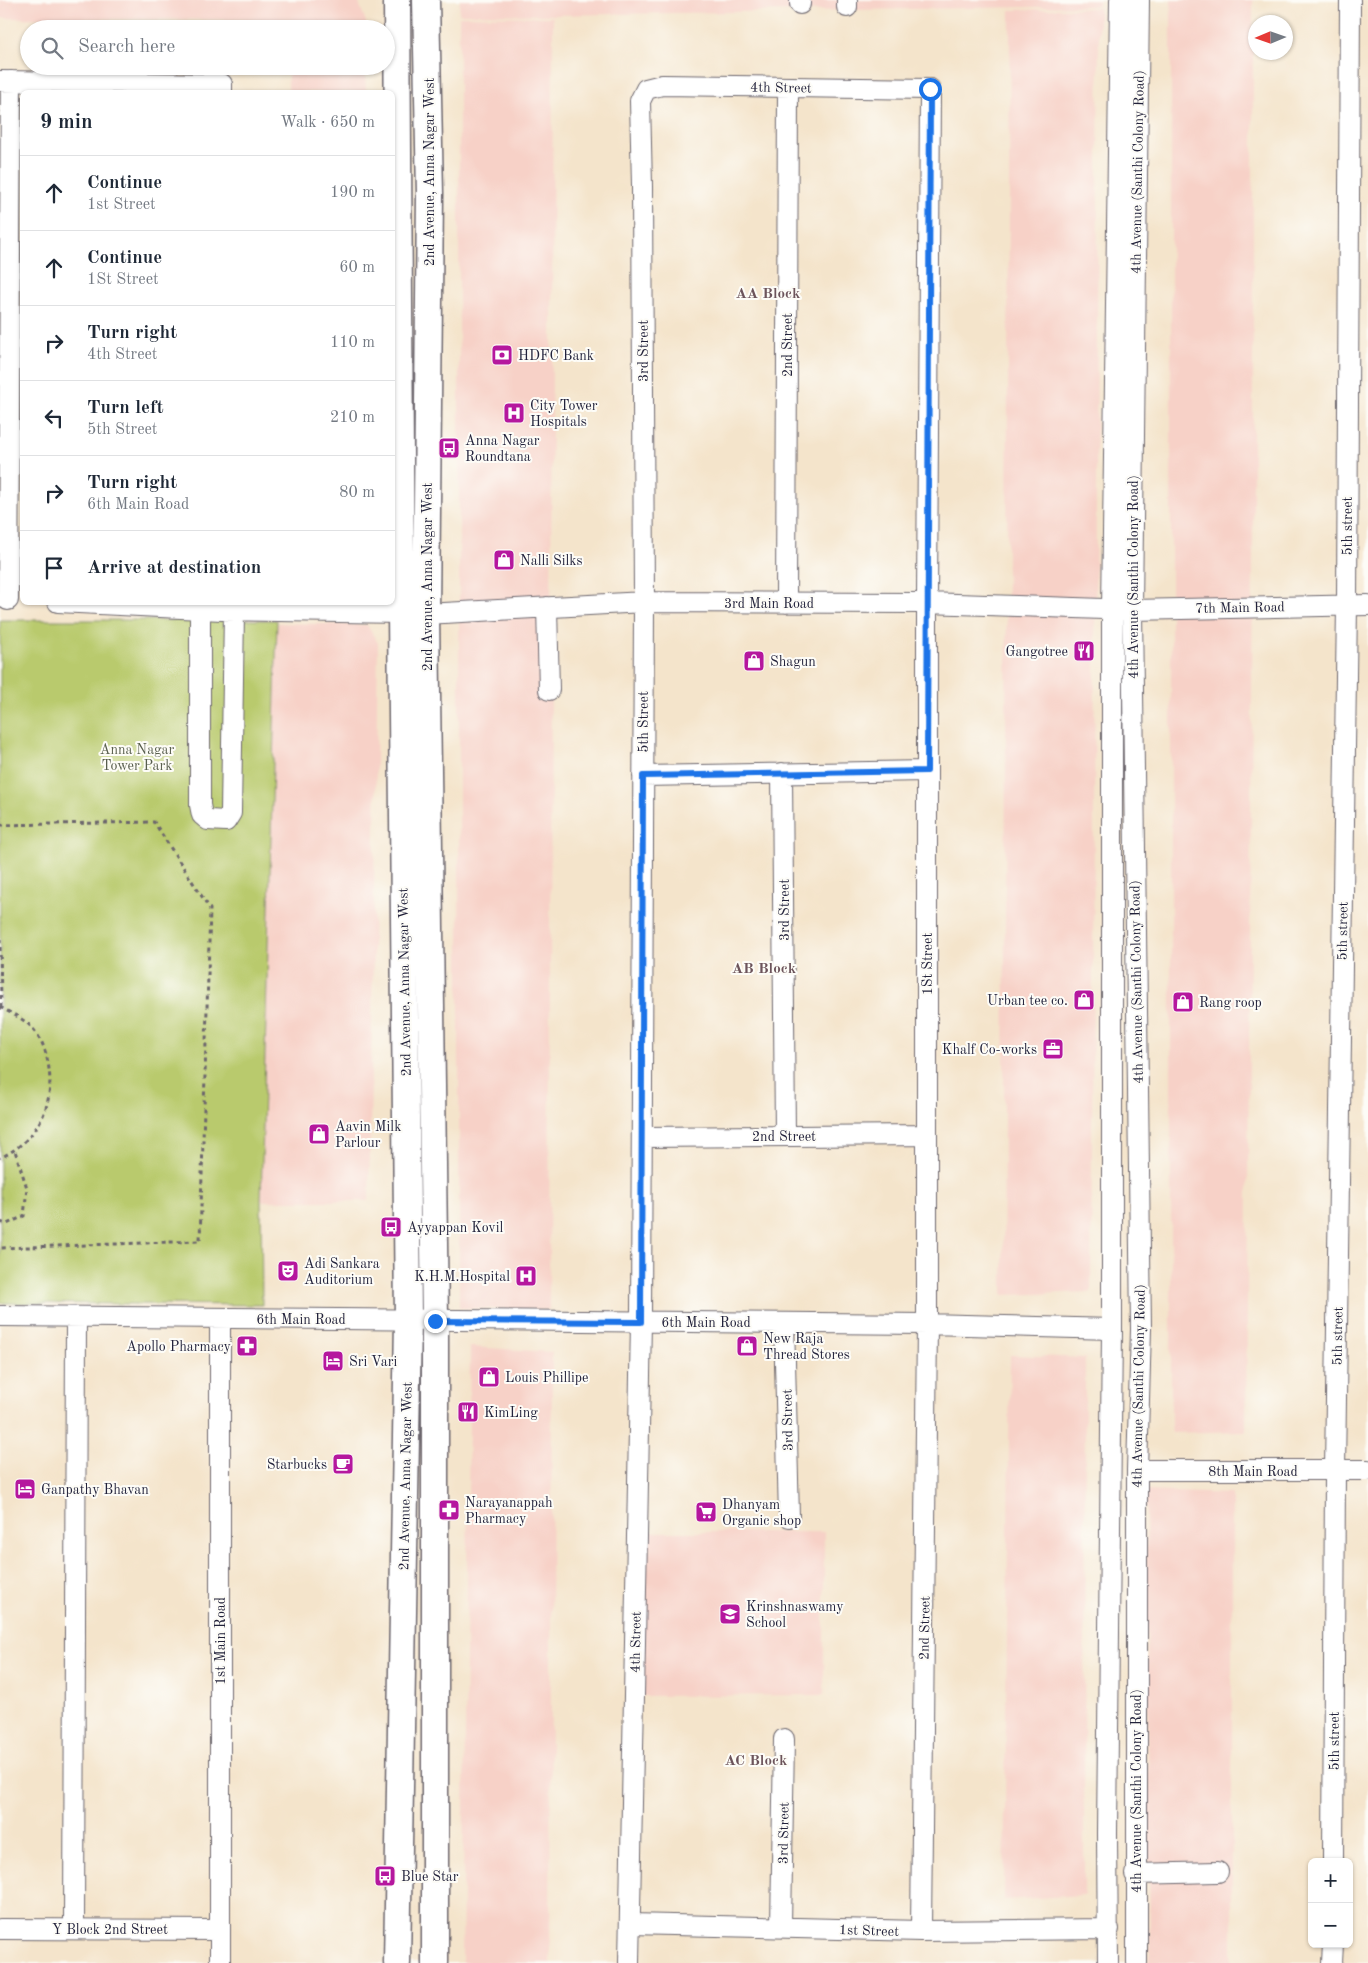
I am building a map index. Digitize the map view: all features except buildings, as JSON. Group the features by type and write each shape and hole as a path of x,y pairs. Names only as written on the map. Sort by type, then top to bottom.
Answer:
{"main road":[{"name":"2nd Avenue, Anna Nagar West","path":"397,0 400,613 408,1320 397,1963"},
{"name":"2nd Avenue, Anna Nagar West","path":"426,0 430,204 426,614 435,1321 435,1963"}],"street":[{"name":"4th Avenue (Santhi Colony Road)","path":"1108,1963 1107,1834 1112,1329 1112,609 1120,0"},
{"name":"4th Avenue (Santhi Colony Road)","path":"1137,1963 1135,1874 1137,1470 1140,1328 1132,610 1139,0"},
{"name":"5th street","path":"1333,1858 1335,1471 1347,605 1359,172 1350,0"},
{"path":"10,600 16,416 16,258 5,81 222,84 222,90"},
{"name":"4th Street","path":"640,101 646,89 662,85 930,89 927,603"},
{"name":"2nd Street","path":"786,603 788,87"},
{"name":"3rd Street","path":"640,101 644,602"},
{"name":"3rd Main Road","path":"426,614 644,602 927,603 1112,609"},
{"name":"5th Street","path":"641,1322 644,602"},
{"name":"1St Street","path":"927,603 927,1324"},
{"path":"119,605 200,609 226,608 400,613"},
{"name":"7th Main Road","path":"1112,609 1368,605"},
{"path":"547,607 549,690"},
{"path":"200,609 200,805 202,815 208,820 226,820 231,813 226,608"},
{"path":"643,776 927,771"},
{"name":"3rd Street","path":"782,773 785,1136"},
{"name":"2nd Street","path":"642,1138 927,1135"},
{"name":"6th Main Road","path":"0,1316 927,1324 1112,1329"},
{"path":"74,1929 76,1317"},
{"name":"1st Main Road","path":"220,1318 220,1963"},
{"name":"4th Street","path":"629,1963 641,1322"},
{"name":"3rd Street","path":"784,1323 789,1517"},
{"name":"2nd Street","path":"921,1931 927,1324"},
{"name":"8th Main Road","path":"1137,1470 1368,1470"},
{"name":"3rd Street","path":"781,1927 784,1739"},
{"path":"1135,1874 1218,1872"},
{"name":"1st Street","path":"630,1924 921,1931 1109,1929"},
{"name":"Y Block 2nd Street","path":"0,1928 220,1930"},
{"path":"1332,1948 1332,1963"}],"path":[{"path":"0,825 154,822 210,909 200,1241 0,1248"},
{"path":"0,939 0,1007 32,1027 46,1051 51,1079 47,1106 35,1131 15,1151 0,1158"},
{"path":"0,1222 7,1224 24,1216 27,1188 15,1151"}],"shaded area":[{"path":"0,0 358,0 365,20 288,20 0,18"},
{"path":"460,0 1099,0 1098,6 552,15 459,14"},
{"path":"1171,0 1253,0 1253,15 1248,15 1248,60 1253,60 1253,566 1246,1431 1171,1433"},
{"path":"1099,8 1091,1292 1003,1295 1010,10"},
{"path":"459,16 553,17 549,1310 459,1308"},
{"path":"288,75 365,75 366,90 288,90"},
{"path":"277,623 367,625 378,643 369,1201 261,1201"},
{"path":"470,1347 552,1352 550,1963 462,1963"},
{"path":"1010,1355 1085,1358 1084,1895 1004,1900"},
{"path":"1146,1491 1232,1494 1232,1963 1150,1963"},
{"name":"Krinshnaswamy School","path":"636,1532 824,1532 824,1695 636,1696"}],"green space":[{"name":"Anna Nagar Tower Park","path":"0,620 277,620 261,1198 262,1305 0,1303"}],"place":[{"name":"HDFC Bank","path":"502,355"},
{"name":"City Tower Hospitals","path":"514,413"},
{"name":"Anna Nagar Roundtana","path":"449,448"},
{"name":"Nalli Silks","path":"504,560"},
{"name":"Gangotree","path":"1084,651"},
{"name":"Shagun","path":"754,661"},
{"name":"Urban tee co.","path":"1084,1000"},
{"name":"Rang roop","path":"1183,1002"},
{"name":"Khalf Co-works","path":"1053,1049"},
{"name":"Aavin Milk Parlour","path":"319,1134"},
{"name":"Ayyappan Kovil","path":"391,1227"},
{"name":"Adi Sankara Auditorium","path":"288,1271"},
{"name":"K.H.M.Hospital","path":"526,1276"},
{"name":"Apollo Pharmacy","path":"247,1346"},
{"name":"New Raja Thread Stores","path":"747,1346"},
{"name":"Sri Vari","path":"333,1361"},
{"name":"Louis Phillipe","path":"489,1377"},
{"name":"KimLing","path":"468,1412"},
{"name":"Starbucks","path":"343,1464"},
{"name":"Ganpathy Bhavan","path":"25,1489"},
{"name":"Narayanappah Pharmacy","path":"449,1510"},
{"name":"Dhanyam Organic shop","path":"706,1512"},
{"name":"Krinshnaswamy School","path":"730,1614"},
{"name":"Blue Star","path":"385,1876"}],"district":[{"name":"AA Block","path":"768,293"},
{"name":"AB Block","path":"764,968"},
{"name":"AC Block","path":"756,1760"}],"route":[{"path":"435,1321 641,1322 643,776 927,771 930,89"}]}
